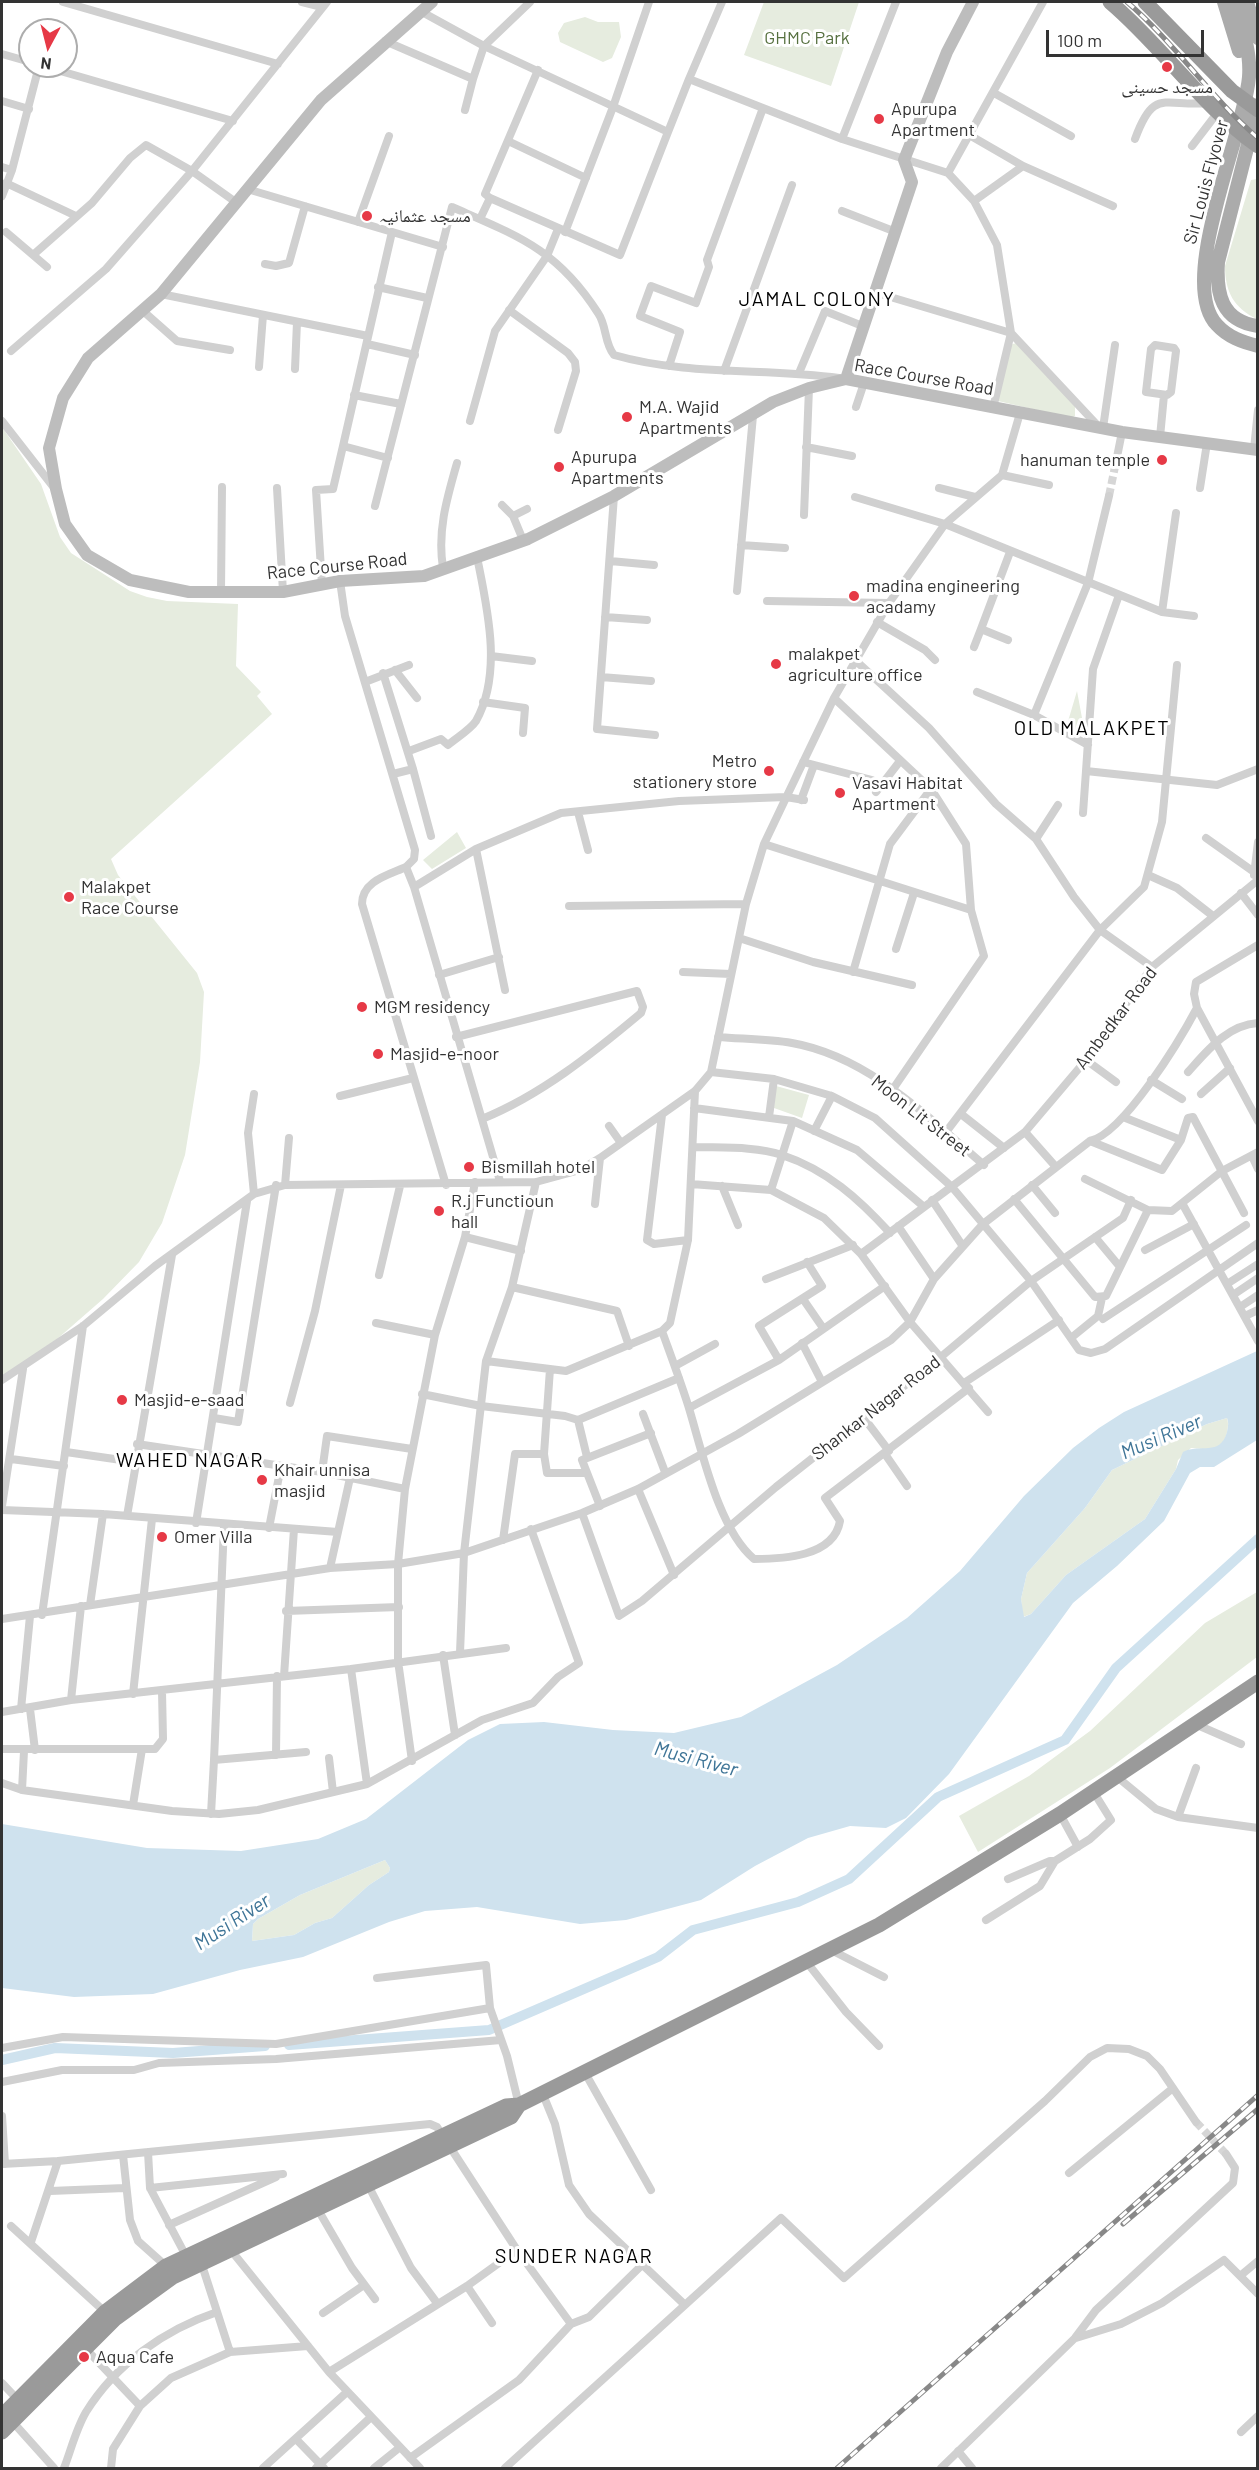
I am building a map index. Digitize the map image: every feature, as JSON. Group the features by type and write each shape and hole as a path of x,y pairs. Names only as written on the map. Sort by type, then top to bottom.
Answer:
{"highway":[{"path":"1110,2 1139,27 1214,108 1257,145"},
{"path":"1145,2 1232,91 1257,107"},
{"path":"5,2421 115,2319 145,2296 226,2244 446,2141 510,2117 519,2105 542,2092 879,1925 1060,1814 1257,1682"},
{"path":"5,2421 18,2400 105,2312 166,2266 186,2256 226,2244 317,2208 368,2185 446,2141"}],"main road":[{"path":"1224,2 1244,74 1240,88 1232,91"},
{"name":"Sir Louis Flyover","path":"1234,2 1249,52 1249,76 1238,131 1206,248 1203,271 1205,297 1216,324 1229,336 1257,346"},
{"path":"1248,2 1257,38"},
{"path":"1233,31 1257,27"},
{"name":"Sir Louis Flyover","path":"1257,107 1218,262 1217,275 1219,299 1226,310 1241,322 1257,326"}],"street":[{"path":"63,2 278,64"},
{"path":"302,2 324,4"},
{"name":"Race Course Road","path":"432,2 321,99 161,294 88,358 63,399 50,448 56,489 65,524 87,555 130,580 189,591 283,592 340,581 424,576 524,540 614,496 753,416 773,402 809,388 846,379 1122,432 1256,449"},
{"path":"465,110 484,46 530,2"},
{"path":"470,420 495,331 547,256 562,230 586,178 649,2"},
{"path":"538,70 485,194 620,255 689,79 722,2"},
{"path":"842,139 896,2"},
{"path":"375,506 452,207 521,237 569,273 605,323 609,349 614,355 669,366 724,371 799,373 846,379 877,293 912,182 904,160 947,52 973,2"},
{"path":"948,173 1043,2"},
{"path":"11,351 106,269 192,171 324,4"},
{"path":"422,12 484,46 668,132"},
{"path":"385,41 473,79"},
{"path":"2,54 18,59"},
{"path":"78,76 233,121"},
{"path":"2,196 12,170 36,78"},
{"path":"689,79 842,139 948,173 974,201 997,245 1011,333 993,408"},
{"path":"994,93 1071,136"},
{"path":"2,101 29,109"},
{"path":"1135,139 1143,117 1153,105 1164,102 1214,108 1192,146"},
{"path":"669,366 680,332 640,315 651,286 696,303 709,267 707,260 763,108"},
{"path":"358,222 389,136"},
{"path":"970,136 1023,166 1113,206"},
{"path":"508,141 586,178"},
{"path":"33,255 92,203 140,147 146,145 192,171 237,203"},
{"path":"974,201 1023,166"},
{"path":"2,168 12,170"},
{"path":"6,183 76,216"},
{"path":"724,371 792,185"},
{"path":"247,189 443,247"},
{"path":"480,219 490,198"},
{"path":"265,264 276,266 289,263 305,206"},
{"path":"842,211 896,232"},
{"path":"6,232 47,267"},
{"path":"322,585 316,490 333,489 392,232"},
{"path":"378,287 427,298"},
{"path":"877,293 1011,333 1101,428"},
{"path":"161,294 297,322 415,355"},
{"path":"509,310 568,353 574,362 576,371 558,430"},
{"path":"799,373 825,310 865,327"},
{"path":"143,311 177,340 230,350"},
{"path":"259,367 263,315"},
{"path":"295,369 297,322"},
{"path":"1101,428 1115,345"},
{"path":"1155,345 1174,348 1176,351 1171,392 1164,395 1148,393 1146,389 1151,349 1155,345"},
{"path":"856,407 864,383"},
{"path":"804,515 809,388"},
{"path":"354,395 401,404"},
{"path":"1160,437 1164,395"},
{"path":"1256,449 1257,410"},
{"path":"2,1380 23,1369 83,1326 172,1255 254,1194 281,1185 446,1185 500,1181 536,1182 580,1170 695,1091 711,1072 746,904 764,844 786,797 834,698 889,603 945,524 1002,475 1020,413"},
{"path":"737,591 753,416"},
{"path":"2,421 56,489"},
{"path":"1118,452 1122,432"},
{"path":"1200,488 1207,443"},
{"path":"343,446 388,458"},
{"path":"806,447 852,456"},
{"path":"443,568 439,544 446,502 457,463"},
{"path":"1002,475 1049,485"},
{"path":"221,592 222,487"},
{"path":"277,488 283,592"},
{"path":"939,488 975,497"},
{"path":"614,496 597,729 655,735"},
{"path":"1034,715 1088,583 1109,496"},
{"path":"855,497 945,524 1162,612 1194,616"},
{"path":"502,505 513,516 524,540"},
{"path":"513,516 527,509"},
{"path":"1162,612 1176,513"},
{"path":"741,545 784,548"},
{"path":"974,646 1010,552"},
{"path":"409,751 441,739 448,745 475,722 483,702 491,656 490,621 477,557"},
{"path":"610,561 654,565"},
{"path":"340,581 345,616 415,850 414,858 406,867 371,883 362,897 362,904 446,1185"},
{"path":"1083,813 1093,669 1119,595"},
{"path":"767,601 889,603"},
{"path":"605,617 647,620"},
{"path":"877,622 925,650 935,660"},
{"path":"981,629 1008,640"},
{"path":"491,656 532,661"},
{"path":"855,660 929,728 996,804 1036,839 1074,897 1101,930 1152,967"},
{"path":"365,682 408,665"},
{"path":"946,1132 1101,930 1144,887 1162,822 1177,665"},
{"path":"394,670 417,699"},
{"path":"383,673 409,751 431,836"},
{"path":"601,677 651,681"},
{"path":"977,692 1034,715 1088,745"},
{"path":"834,698 931,789 966,844 971,910 984,956 893,1089"},
{"path":"483,702 525,708 523,733"},
{"path":"876,792 900,761"},
{"path":"803,762 872,780"},
{"path":"414,887 476,849 561,813 679,801 786,797 802,800 814,765"},
{"path":"393,774 414,769"},
{"path":"1086,771 1217,785 1257,769"},
{"path":"853,972 890,844 931,789"},
{"path":"1036,839 1058,805"},
{"path":"578,812 588,850"},
{"path":"1206,838 1255,878"},
{"path":"1255,878 1257,842"},
{"path":"764,844 971,910"},
{"path":"476,849 505,990"},
{"path":"406,867 414,887 456,1037 500,1181"},
{"path":"1148,874 1177,888 1213,916"},
{"name":"Ambedkar Road","path":"861,1254 923,1206 984,1165 1025,1132 1086,1060 1152,967 1241,893 1255,878"},
{"path":"896,949 914,893"},
{"path":"1241,893 1257,915"},
{"path":"569,906 746,904"},
{"path":"739,938 813,962 912,985"},
{"path":"1257,945 1196,982 1194,994 1197,1008 1257,1121"},
{"path":"439,975 499,957"},
{"path":"682,972 731,974"},
{"path":"456,1037 637,992 643,1007 641,1013 602,1046 518,1104 482,1119"},
{"path":"2,1619 42,1615 86,1605 330,1568 398,1564 464,1553 582,1513 638,1489 891,1340 910,1322 934,1279 983,1224 1090,1141 1099,1139 1123,1118 1151,1080 1197,1008"},
{"path":"1188,1072 1216,1042 1239,1027 1257,1023"},
{"name":"Moon Lit Street","path":"718,1037 793,1043 841,1059 893,1089 984,1165"},
{"path":"1086,1060 1116,1083"},
{"path":"1201,1094 1230,1068"},
{"path":"711,1072 774,1079 831,1096 875,1118 952,1186 1031,1281 1079,1350 1087,1353 1105,1349 1257,1244"},
{"path":"340,1096 413,1078"},
{"path":"769,1117 774,1079"},
{"path":"1151,1080 1182,1099"},
{"path":"486,1361 566,1371 662,1331 670,1323 688,1240 695,1091"},
{"path":"254,1094 248,1133 254,1194"},
{"path":"814,1131 831,1096"},
{"path":"694,1108 793,1121 857,1150 923,1206"},
{"path":"960,1114 1004,1148"},
{"path":"662,1115 647,1240 654,1244 688,1240"},
{"path":"1090,1141 1158,1170 1165,1167 1180,1140 1188,1118 1193,1117 1244,1213"},
{"path":"1123,1118 1180,1140"},
{"path":"771,1190 793,1121"},
{"path":"609,1126 621,1143"},
{"path":"1025,1132 1056,1167"},
{"path":"214,1418 238,1422 290,1138"},
{"path":"694,1147 781,1155 826,1175 863,1202 890,1233"},
{"path":"1084,1179 1148,1210 1172,1212 1222,1171 1255,1154 1257,1169"},
{"path":"596,1204 600,1158"},
{"path":"412,1761 398,1661 398,1564 405,1490 435,1335 465,1238 476,1182"},
{"path":"460,1653 464,1553 486,1361 512,1287 536,1182"},
{"path":"691,1184 771,1190 824,1218 861,1254 910,1322 942,1356 988,1412"},
{"path":"290,1403 315,1311 341,1185"},
{"path":"379,1275 400,1185"},
{"path":"1032,1185 1055,1214"},
{"path":"722,1186 738,1225"},
{"path":"1014,1199 1066,1259 1095,1297 1102,1298"},
{"path":"932,1200 962,1245"},
{"name":"Shankar Nagar Road","path":"582,1513 619,1616 674,1575 776,1487 942,1356 1031,1281 1123,1218 1131,1200"},
{"path":"195,1523 214,1418 247,1201"},
{"path":"1182,1203 1257,1341"},
{"path":"1071,1338 1098,1316 1102,1298 1106,1296 1148,1210"},
{"path":"1145,1250 1194,1224"},
{"path":"1103,1319 1246,1225"},
{"path":"898,1226 934,1279"},
{"path":"1095,1237 1120,1267"},
{"path":"465,1238 521,1251"},
{"path":"766,1279 853,1245"},
{"path":"127,1516 137,1444 172,1255"},
{"path":"779,1360 759,1326 822,1286 807,1262"},
{"path":"1227,1284 1257,1264"},
{"path":"1233,1295 1257,1278"},
{"path":"689,1408 779,1360 885,1286"},
{"path":"512,1287 617,1311 629,1346"},
{"path":"1240,1307 1257,1295"},
{"path":"802,1299 823,1328"},
{"path":"1245,1316 1257,1310"},
{"path":"662,1331 689,1408 700,1454 740,1548 754,1559 788,1558 817,1549 834,1536 840,1521 825,1498 887,1452 967,1385 1059,1320"},
{"path":"376,1323 435,1335"},
{"path":"42,1615 83,1326"},
{"path":"802,1343 822,1382"},
{"path":"675,1366 715,1344"},
{"path":"23,1369 2,1506 58,1514 104,1514 195,1523 338,1532"},
{"path":"550,1369 544,1454 547,1473 586,1473"},
{"path":"422,1394 481,1406 578,1420 679,1378"},
{"path":"643,1414 665,1472"},
{"path":"864,1418 907,1486"},
{"path":"578,1420 587,1457"},
{"path":"600,1506 582,1463 587,1457 651,1433"},
{"path":"321,1472 327,1436 412,1449"},
{"path":"137,1444 321,1472 405,1490"},
{"path":"66,1452 135,1462"},
{"path":"503,1540 515,1454 544,1454"},
{"path":"10,1459 64,1466"},
{"path":"269,1528 280,1466"},
{"path":"330,1568 350,1478"},
{"path":"638,1489 674,1575"},
{"path":"71,1700 86,1605 104,1514"},
{"path":"133,1694 152,1519"},
{"path":"211,1814 224,1525"},
{"path":"276,1755 280,1676 294,1529"},
{"path":"2,1783 22,1790 211,1814 258,1810 367,1784 482,1720 533,1703 558,1677 579,1663 531,1529"},
{"path":"286,1611 399,1607"},
{"path":"30,1616 26,1709 35,1749"},
{"path":"2,1712 71,1700 351,1669 506,1648"},
{"path":"443,1656 455,1735"},
{"path":"351,1669 367,1784"},
{"path":"2,1749 24,1751 35,1749 155,1749 162,1743 162,1690"},
{"path":"1196,1724 1241,1744"},
{"path":"133,1805 142,1749"},
{"path":"22,1790 24,1751"},
{"path":"214,1760 306,1752"},
{"path":"329,1758 333,1792"},
{"path":"1178,1817 1196,1768"},
{"path":"1116,1776 1156,1809 1178,1817 1257,1828"},
{"path":"986,1920 1040,1886 1055,1861 1078,1847 1111,1820 1093,1791"},
{"path":"1060,1814 1078,1847"},
{"path":"1008,1879 1050,1860 1055,1861"},
{"path":"829,1949 884,1977"},
{"path":"805,1960 846,2012 879,2046"},
{"path":"377,1978 486,1965 490,2008 519,2105"},
{"path":"2,2048 63,2037 276,2044 490,2008"},
{"path":"2,2082 62,2070 134,2070 159,2063 276,2059 501,2040"},
{"path":"276,2044 276,2059"},
{"path":"505,2469 781,2218 844,2278 1045,2101 1090,2057 1107,2048 1129,2049 1147,2056 1173,2088 1196,2122"},
{"path":"584,2071 651,2190"},
{"path":"1069,2174 1173,2088"},
{"path":"542,2092 555,2124 569,2185 589,2214 641,2266 685,2305"},
{"path":"2,2116 3,2164 123,2155 422,2123 437,2127 517,2250 571,2324"},
{"path":"148,2152 150,2188 186,2256"},
{"path":"941,2469 1076,2338 1096,2310 1233,2183 1235,2168 1226,2154"},
{"path":"123,2155 124,2188 130,2220 138,2241 166,2266"},
{"path":"31,2242 50,2191 58,2161"},
{"path":"150,2188 283,2174 170,2225"},
{"path":"368,2185 411,2268 437,2303"},
{"path":"50,2191 124,2188"},
{"path":"317,2208 351,2268 375,2299"},
{"path":"11,2226 105,2312"},
{"path":"226,2244 329,2372 420,2469"},
{"path":"329,2372 467,2286 517,2250"},
{"path":"1076,2338 1121,2324 1162,2303 1224,2260 1257,2294"},
{"path":"1240,2276 1257,2261"},
{"path":"201,2262 230,2352"},
{"path":"410,2458 519,2380 571,2324 589,2317 641,2266"},
{"path":"323,2313 364,2285"},
{"path":"467,2286 492,2323"},
{"path":"64,2469 86,2413 112,2379 146,2347 184,2323 217,2312"},
{"path":"111,2469 113,2449 140,2406 171,2378 230,2352 308,2346"},
{"path":"85,2348 140,2406"},
{"path":"2,2382 18,2400"},
{"path":"263,2469 347,2392"},
{"path":"1241,2432 1257,2416"},
{"path":"296,2439 321,2467 371,2417"},
{"path":"5,2421 54,2469"},
{"path":"374,2469 399,2448"},
{"path":"958,2451 972,2469"}],"green space":[{"name":"GHMC Park","path":"764,2 859,2 831,86 744,55"},
{"path":"585,17 598,22 619,22 621,37 612,58 603,62 560,42 558,33 564,23"},
{"path":"1258,179 1257,319 1242,310 1232,298 1225,275 1225,266 1251,180"},
{"path":"1016,343 1075,406 1075,416 1071,418 998,401 1010,345"},
{"name":"Malakpet Race Course","path":"2,427 41,484 60,537 71,553 130,591 147,597 167,601 238,604 236,666 261,692 257,696 272,714 111,859 118,875 197,973 204,992 200,1062 185,1155 162,1223 139,1262 103,1299 56,1340 2,1376"},
{"path":"1077,691 1085,734 1066,728"},
{"path":"457,832 466,848 432,869 423,860"},
{"path":"776,1086 809,1095 802,1118 774,1108"},
{"path":"1227,1418 1227,1430 1222,1443 1213,1449 1191,1448 1178,1460 1176,1469 1145,1519 1066,1575 1031,1614 1023,1617 1021,1599 1027,1573 1085,1508 1112,1470 1207,1424"},
{"path":"1257,1592 1257,1657 1110,1768 978,1852 959,1816 1029,1776 1090,1731 1205,1623"},
{"path":"385,1860 390,1868 389,1872 369,1885 332,1918 315,1923 294,1935 252,1941 253,1924 258,1919 300,1895"}],"water":[{"name":"Musi River","path":"1257,1351 1257,1440 1214,1467 1200,1467 1190,1473 1164,1521 1117,1566 1073,1603 949,1774 906,1818 886,1828 850,1826 808,1838 755,1866 701,1900 626,1920 580,1924 477,1907 425,1911 389,1922 303,1957 240,1970 153,1994 74,1997 2,1988 2,1824 147,1848 241,1851 318,1839 366,1819 468,1740 500,1724 544,1722 613,1730 674,1733 741,1717 837,1665 907,1618 960,1571 1024,1496 1073,1448 1124,1412","holes":["1227,1418 1227,1432 1220,1444 1183,1452 1176,1469 1145,1519 1066,1575 1031,1614 1024,1617 1021,1599 1027,1573 1085,1508 1112,1470 1207,1424","385,1860 390,1868 389,1872 369,1885 332,1918 315,1923 294,1935 252,1941 253,1924 258,1919 300,1895"]}],"waterway":[{"path":"289,2045 489,2030 658,1957 693,1930 798,1902 849,1879 938,1797 1065,1740 1116,1668 1258,1539"},
{"path":"2,2060 55,2048 173,2053 265,2046"}],"tunnel":[{"path":"1109,496 1118,452"},
{"path":"1196,2122 1226,2154"}],"railway":[{"path":"1127,2 1258,138"},
{"path":"837,2468 1258,2095"},
{"path":"1123,2224 1258,2109"}],"place":[{"name":"مسجد حسینی","path":"1167,67"},
{"name":"Apurupa Apartment","path":"879,119"},
{"name":"مسجد عثمانیہ","path":"367,216"},
{"name":"M.A. Wajid Apartments","path":"627,417"},
{"name":"hanuman temple","path":"1162,460"},
{"name":"Apurupa Apartments","path":"559,467"},
{"name":"madina engineering acadamy","path":"854,596"},
{"name":"malakpet agriculture office","path":"776,664"},
{"name":"Metro stationery store","path":"769,771"},
{"name":"Vasavi Habitat Apartment","path":"840,793"},
{"name":"Malakpet Race Course","path":"69,897"},
{"name":"MGM residency","path":"362,1007"},
{"name":"Masjid-e-noor","path":"378,1054"},
{"name":"Bismillah hotel","path":"469,1167"},
{"name":"R.j Functioun hall","path":"439,1211"},
{"name":"Masjid-e-saad","path":"122,1400"},
{"name":"Khair unnisa masjid","path":"262,1480"},
{"name":"Omer Villa","path":"162,1537"},
{"name":"Aqua Cafe","path":"84,2357"}],"district":[{"name":"JAMAL COLONY","path":"817,299"},
{"name":"OLD MALAKPET","path":"1092,728"},
{"name":"WAHED NAGAR","path":"190,1460"},
{"name":"SUNDER NAGAR","path":"574,2256"}]}
